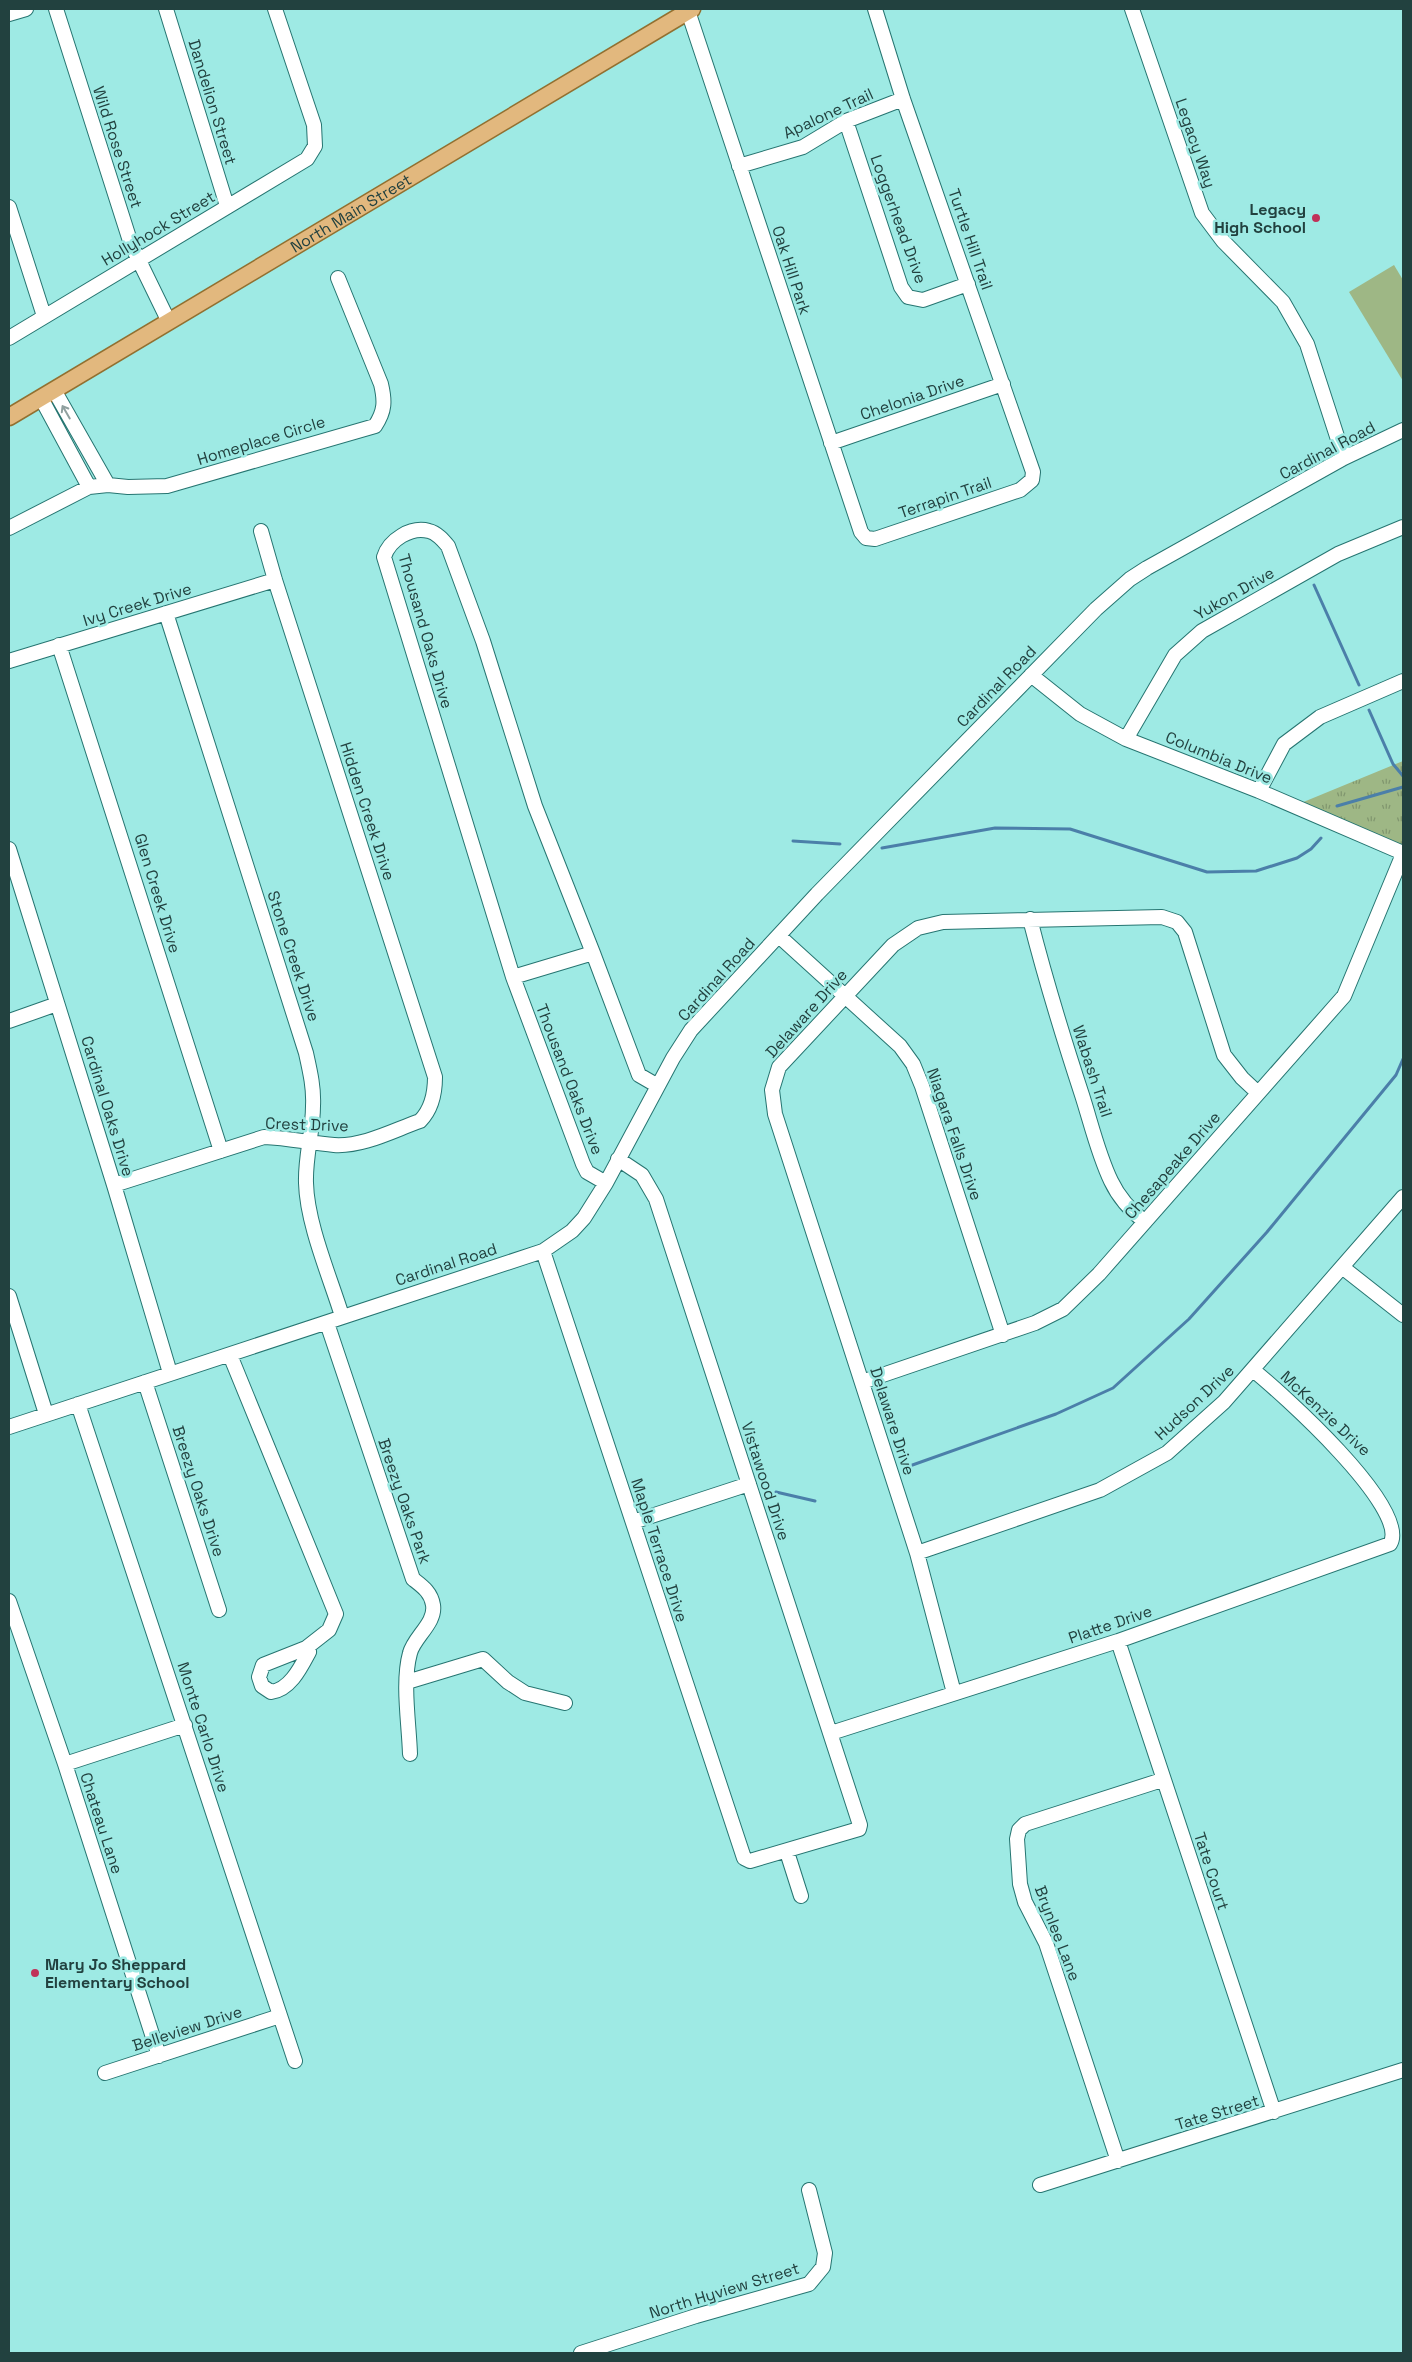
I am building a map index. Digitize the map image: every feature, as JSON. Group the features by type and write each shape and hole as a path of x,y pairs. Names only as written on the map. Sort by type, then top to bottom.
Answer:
{"main road":[{"name":"North Main Street","path":"9,417 168,320 690,10"}],"street":[{"path":"9,14 26,9"},
{"name":"Wild Rose Street","path":"56,9 62,33 131,244 168,320"},
{"name":"Dandelion Street","path":"166,9 228,206"},
{"name":"Hollyhock Street","path":"9,338 307,159 315,146 314,125 275,9"},
{"name":"Turtle Hill Trail","path":"875,9 903,99 1032,466 1032,480"},
{"name":"Legacy Way","path":"1132,9 1202,213 1223,241 1284,302 1307,344 1344,458"},
{"name":"Oak Hill Park","path":"690,10 739,166 860,532 866,538"},
{"name":"Apalone Trail","path":"739,166 803,147 846,121 903,99"},
{"name":"Loggerhead Drive","path":"846,121 901,287 908,297 923,300 968,284"},
{"path":"9,207 44,316"},
{"name":"Homeplace Circle","path":"9,528 89,487 108,484 128,487 168,486 374,426 382,415 385,401 381,384 338,278"},
{"name":"Chelonia Drive","path":"831,443 1003,384"},
{"path":"48,394 82,439 108,484"},
{"path":"48,394 68,446 89,487"},
{"name":"Cardinal Road","path":"9,1426 543,1251 572,1231 584,1218 606,1183 658,1086 691,1030 817,894 1096,609 1130,579 1344,458 1403,430"},
{"path":"68,446 82,439"},
{"name":"Terrapin Trail","path":"866,538 875,539 885,536 1020,490 1032,480"},
{"name":"Yukon Drive","path":"1126,739 1175,655 1202,631 1338,554 1403,527"},
{"name":"Thousand Oaks Drive","path":"606,1183 587,1172 583,1164 513,977 384,557 386,549 401,536 418,530 430,531 438,535 448,546 483,641 535,806 639,1075 658,1086"},
{"name":"Hidden Creek Drive","path":"261,531 275,580 435,1078 432,1102"},
{"name":"Ivy Creek Drive","path":"9,661 275,580"},
{"name":"Stone Creek Drive","path":"166,613 306,1053 312,1079 314,1107 306,1183 308,1204 342,1316"},
{"name":"Glen Creek Drive","path":"59,645 221,1151"},
{"name":"Columbia Drive","path":"1032,675 1080,714 1126,739 1259,791 1403,854"},
{"path":"1259,791 1284,744 1320,717 1403,681"},
{"name":"Cardinal Oaks Drive","path":"9,849 114,1185 170,1373"},
{"name":"Chesapeake Drive","path":"862,1382 1035,1323 1063,1309 1099,1274 1344,996 1403,854"},
{"name":"Delaware Drive","path":"954,1694 918,1552 775,1114 772,1090 779,1067 893,945 918,928 944,922 1162,917 1177,922 1185,932 1224,1054 1242,1078 1258,1093"},
{"name":"Wabash Trail","path":"1030,919 1066,1046 1111,1181 1121,1199 1145,1222"},
{"name":"Niagara Falls Drive","path":"779,936 843,997 900,1046 913,1064 922,1086 1002,1335"},
{"path":"513,977 593,953"},
{"path":"9,1021 57,1004"},
{"name":"Crest Drive","path":"114,1185 264,1137 335,1145 363,1141 420,1120 426,1116 432,1102"},
{"name":"Vistawood Drive","path":"618,1159 642,1175 656,1199 831,1733 860,1828 787,1852"},
{"name":"Hudson Drive","path":"918,1552 1100,1490 1167,1454 1196,1429 1253,1370 1403,1197"},
{"name":"Maple Terrace Drive","path":"543,1251 746,1860 750,1861 787,1852"},
{"path":"1342,1267 1403,1315"},
{"path":"9,1296 46,1414"},
{"name":"Breezy Oaks Park","path":"327,1323 413,1579 428,1590 433,1605 430,1621 411,1650 408,1663 410,1754"},
{"path":"230,1355 336,1614 329,1630 306,1648"},
{"name":"McKenzie Drive","path":"1253,1370 1331,1437 1366,1474 1385,1502 1393,1520 1394,1538"},
{"name":"Breezy Oaks Drive","path":"146,1382 219,1610"},
{"name":"Monte Carlo Drive","path":"78,1404 295,2061"},
{"path":"633,1522 749,1484"},
{"name":"Platte Drive","path":"831,1733 1118,1641 1390,1544 1394,1538"},
{"name":"Chateau Lane","path":"9,1601 159,2056"},
{"name":"Tate Court","path":"1118,1641 1162,1780 1274,2112"},
{"path":"407,1682 483,1659 508,1682 525,1693 565,1703"},
{"path":"64,1764 185,1725"},
{"name":"Brynlee Lane","path":"1118,2161 1046,1943 1025,1902 1020,1884 1017,1839 1019,1830 1030,1822 1162,1780"},
{"path":"787,1852 801,1896"},
{"name":"Belleview Drive","path":"105,2073 280,2016"},
{"name":"Tate Street","path":"1040,2185 1403,2070"},
{"name":"North Hyview Street","path":"581,2353 696,2316 809,2284 823,2267 825,2253 809,2190"}],"green space":[{"path":"1394,265 1403,280 1403,381 1349,292"},
{"path":"1403,761 1403,845 1301,803"}],"waterway":[{"path":"1314,585 1359,685"},
{"path":"1369,710 1393,764 1403,776"},
{"path":"1337,806 1403,787"},
{"path":"882,848 995,828 1070,829 1207,872 1256,871 1297,858 1311,849 1321,838"},
{"path":"793,841 840,844"},
{"path":"904,1468 1056,1414 1113,1388 1189,1319 1267,1232 1396,1075 1403,1059"},
{"path":"776,1492 815,1501"}],"place":[{"name":"Legacy High School","path":"1316,218"},
{"name":"Mary Jo Sheppard Elementary School","path":"35,1973"}]}
